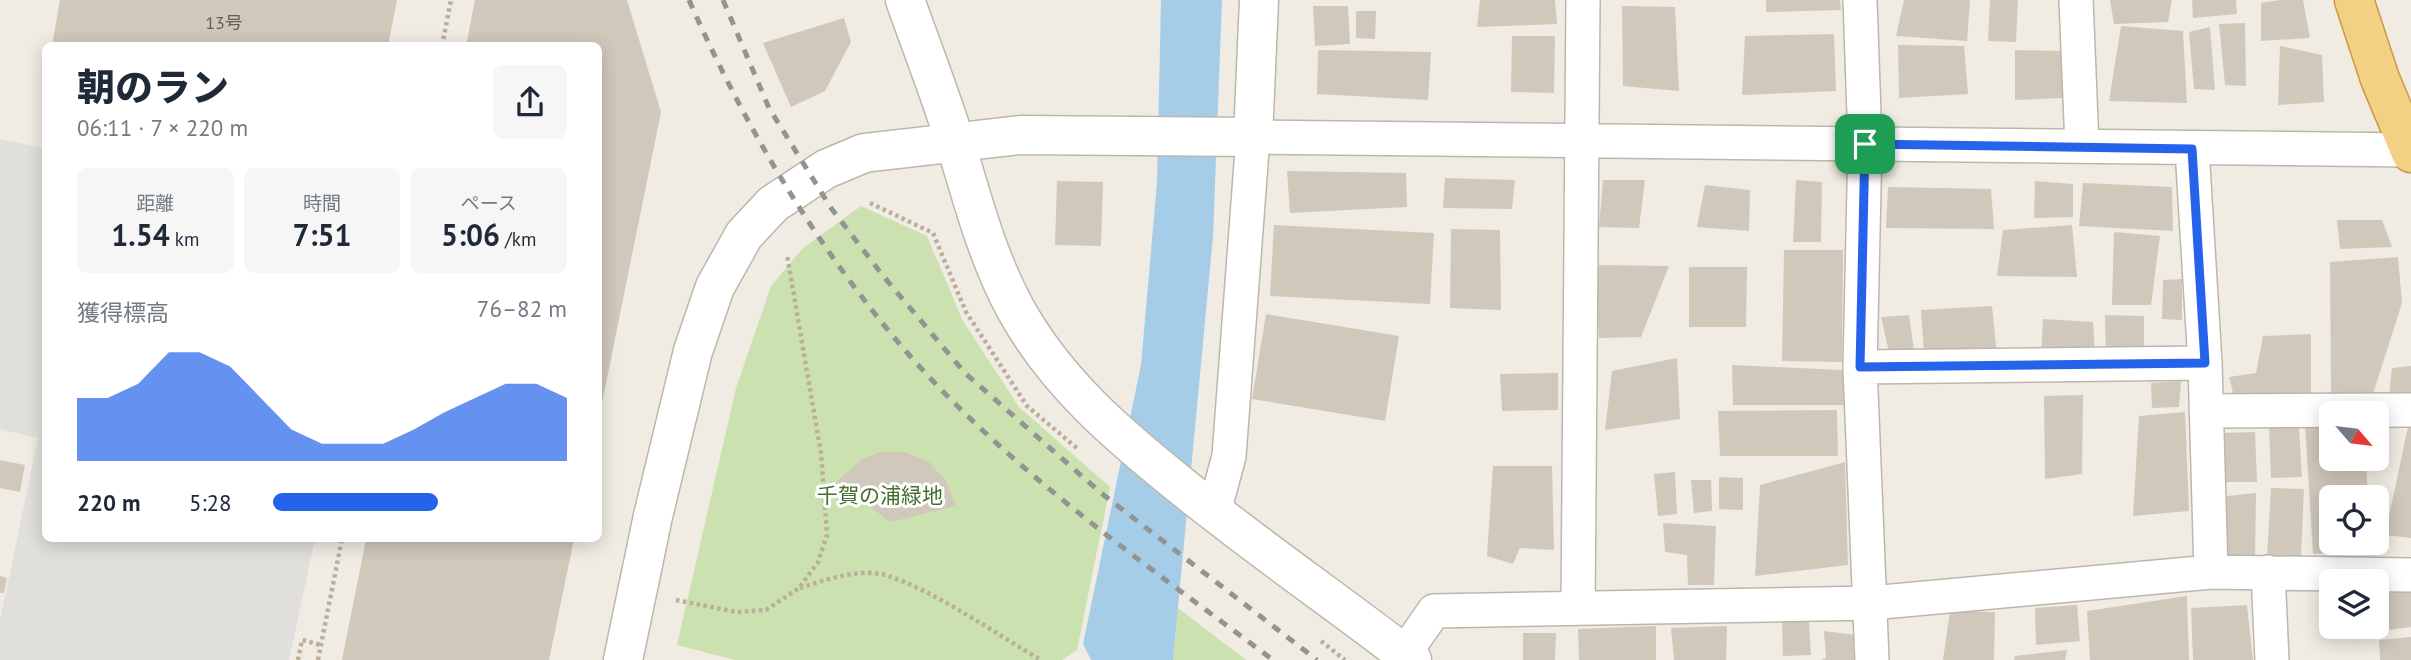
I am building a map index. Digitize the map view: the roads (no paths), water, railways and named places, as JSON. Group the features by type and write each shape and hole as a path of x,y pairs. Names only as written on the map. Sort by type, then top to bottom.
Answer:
{"highway":[{"path":"2354,0 2380,79 2411,151"}],"street":[{"path":"905,0 955,142 991,260 1016,311 1052,364 1086,404 1120,436 1204,504 1408,657 1434,611 1871,603 2211,572 2411,575"},
{"path":"1204,504 1229,456 1237,137 1259,0"},
{"path":"1578,608 1584,141 1583,0"},
{"path":"1860,0 1865,144 1860,367 1872,660"},
{"path":"2076,0 2082,146"},
{"path":"623,660 653,516 693,351 715,287 744,235 773,204 850,157 1020,135 2411,151"},
{"path":"2192,149 2205,363 2211,572"},
{"path":"1860,367 2205,363"},
{"path":"2206,411 2411,410"},
{"path":"2268,572 2272,660"}],"water":[{"path":"1161,0 1222,0 1213,237 1173,660 1091,660 1083,644 1141,365 1157,183"}],"railway":[{"path":"689,0 753,130 803,213 858,292 930,378 974,423 1070,506 1273,660"},
{"path":"723,0 769,108 831,208 884,277 965,373 1101,493 1317,660"}],"park label":[{"name":"千賀の浦緑地","path":"880,496"}]}
